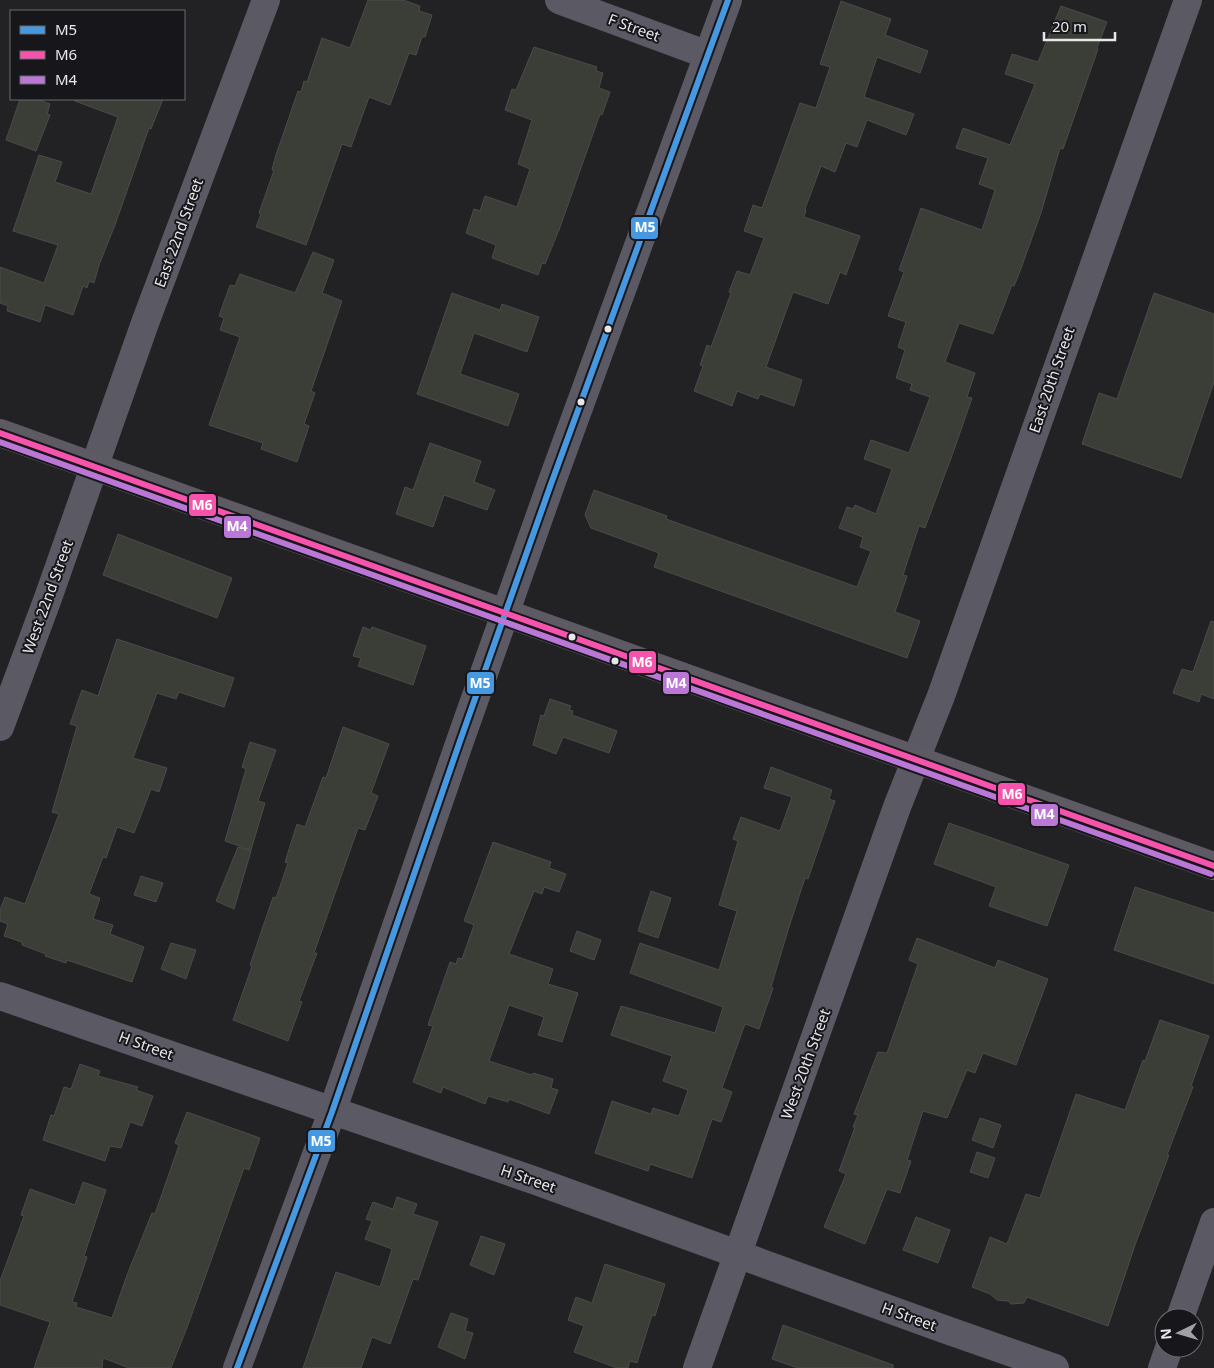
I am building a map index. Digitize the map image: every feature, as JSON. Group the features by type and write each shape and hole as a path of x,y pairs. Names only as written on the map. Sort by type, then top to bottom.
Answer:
{"main road":[{"path":"0,433 1214,866"}],"street":[{"name":"East 22nd Street","path":"94,468 149,314 266,0"},
{"name":"F Street","path":"559,0 708,55"},
{"path":"237,1368 332,1112 505,614 728,0"},
{"name":"East 20th Street","path":"916,760 1188,0"},
{"name":"West 22nd Street","path":"0,727 94,468"},
{"name":"West 20th Street","path":"697,1368 897,808 916,760"},
{"name":"H Street","path":"0,996 536,1181 1055,1368"},
{"path":"1184,1308 1214,1222"}],"building":[{"path":"368,0 403,0 420,6 419,11 432,15 425,37 422,37 416,55 409,53 390,105 369,97 351,147 342,144 306,245 256,227 274,170 272,170 275,158 298,91 301,92 304,81 307,82 322,38 350,48"},
{"path":"841,1 891,19 885,35 928,51 920,73 877,57 864,97 914,114 906,135 867,120 857,147 846,143 835,172 821,166 805,209 804,217 860,236 846,275 840,272 828,304 793,292 766,367 802,380 794,406 760,394 758,399 737,391 732,406 694,391 703,366 700,365 707,345 711,347 737,271 750,275 764,238 744,231 753,205 762,208 800,103 816,108 830,67 820,64"},
{"path":"1061,6 1107,22 1063,149 1060,148 1041,213 1019,274 1014,286 1012,285 993,334 959,323 945,362 975,373 967,397 972,398 925,528 919,526 903,575 907,576 895,612 920,621 907,658 654,567 659,553 591,528 585,515 594,490 667,516 666,519 857,587 871,551 860,547 863,537 839,528 847,507 853,509 855,505 876,514 892,469 864,459 871,440 909,453 930,397 910,390 912,384 896,378 905,350 898,347 906,322 888,316 904,272 899,270 921,208 982,230 995,190 979,184 988,158 956,148 963,128 1010,145 1035,84 1005,74 1012,54 1038,62"},
{"path":"534,47 597,67 596,71 603,73 599,88 610,92 602,115 600,114 559,230 545,264 542,263 538,275 492,258 496,245 466,233 474,209 480,211 485,196 517,207 530,169 518,164 532,120 505,110 512,89 516,90"},
{"path":"20,100 39,100 50,104 47,114 50,115 36,151 6,140"},
{"path":"163,100 151,129 149,128 94,283 89,281 87,288 83,286 73,315 45,305 40,322 7,311 8,306 0,303 0,267 44,283 58,245 13,231 39,155 62,162 55,182 91,194 118,117 75,101"},
{"path":"313,252 334,260 322,293 342,301 311,391 315,393 304,424 309,426 297,462 261,449 263,443 209,425 240,337 220,330 224,318 219,316 230,285 235,286 240,274 295,293"},
{"path":"452,293 500,310 502,304 539,317 527,352 474,333 460,374 519,394 508,426 417,394"},
{"path":"1154,293 1214,314 1214,382 1181,478 1082,444 1099,393 1117,399"},
{"path":"430,443 481,461 474,482 495,490 487,510 444,495 433,527 396,514 405,487 413,490"},
{"path":"118,534 232,578 217,618 103,575"},
{"path":"1211,621 1214,622 1214,699 1201,694 1199,702 1173,693 1182,669 1193,672"},
{"path":"363,627 371,630 372,627 426,646 413,685 358,666 361,658 353,656"},
{"path":"117,639 234,678 224,707 179,692 176,699 157,693 133,758 167,768 159,792 151,789 134,833 117,827 106,858 103,857 89,894 100,898 93,919 113,925 110,934 144,947 132,982 67,960 66,963 45,956 46,954 22,945 22,942 4,936 8,924 0,921 0,910 5,897 25,904 59,814 52,812 77,726 70,724 82,690 98,696"},
{"path":"550,699 571,706 569,710 573,711 572,715 617,731 609,753 563,737 556,754 533,745 541,715 544,716"},
{"path":"343,727 389,744 371,793 378,796 365,830 358,828 314,953 317,953 299,1001 302,1002 288,1041 233,1020 273,897 276,898 288,863 285,862 297,824 305,827 323,777 326,778"},
{"path":"250,742 276,750 258,801 265,803 251,850 225,841 246,769 242,767"},
{"path":"771,767 832,790 829,799 835,801 808,879 805,878 759,1029 745,1024 722,1088 732,1092 721,1122 712,1119 692,1178 650,1164 648,1171 595,1153 612,1101 651,1114 653,1108 679,1116 688,1090 663,1081 672,1056 611,1035 621,1006 715,1033 723,1007 630,973 640,943 719,970 737,911 719,905 738,841 733,839 741,817 780,831 792,797 764,788"},
{"path":"949,823 1069,865 1047,926 989,906 996,887 934,864"},
{"path":"493,842 551,862 549,868 566,874 559,892 544,887 542,894 534,891 509,954 553,969 548,984 578,993 562,1042 538,1035 544,1017 509,1005 489,1061 532,1075 533,1073 553,1079 551,1088 558,1090 549,1114 509,1099 508,1102 488,1096 485,1104 443,1087 441,1093 413,1082 433,1026 428,1025 450,962 456,964 458,958 462,959 474,925 464,921"},
{"path":"238,847 251,851 234,909 216,901"},
{"path":"141,876 163,883 156,902 134,895"},
{"path":"1135,887 1214,913 1214,984 1114,950"},
{"path":"651,891 671,898 658,938 638,931"},
{"path":"577,931 601,940 594,960 570,951"},
{"path":"917,938 995,968 998,960 1048,979 1016,1065 983,1053 975,1073 967,1070 947,1118 923,1111 907,1160 911,1161 900,1193 887,1189 865,1244 824,1227 846,1174 839,1171 855,1127 853,1127 858,1115 854,1114 878,1052 887,1053 918,964 909,960"},
{"path":"171,943 196,950 186,979 161,969"},
{"path":"1160,1020 1209,1036 1191,1086 1193,1087 1167,1155 1169,1155 1135,1245 1108,1326 1027,1297 1024,1303 1011,1304 1008,1301 997,1300 990,1294 972,1287 990,1237 1007,1244 1026,1194 1040,1198 1076,1094 1125,1110"},
{"path":"80,1064 100,1071 98,1076 138,1087 136,1090 153,1096 142,1126 130,1122 121,1148 110,1146 105,1161 43,1140 51,1115 54,1116 64,1087 71,1089"},
{"path":"187,1112 260,1138 249,1170 244,1168 171,1368 129,1368 103,1358 102,1368 34,1368 50,1322 0,1305 0,1281 24,1216 21,1215 30,1189 75,1205 83,1182 106,1190 84,1256 87,1257 72,1302 77,1303 76,1307 112,1318 152,1213 155,1214 179,1145 175,1143"},
{"path":"980,1118 1001,1125 993,1148 972,1140"},
{"path":"977,1152 995,1158 988,1178 970,1172"},
{"path":"397,1197 417,1204 413,1214 438,1222 418,1280 413,1279 390,1344 372,1337 361,1368 303,1368 336,1272 380,1287 392,1249 365,1239 372,1221 366,1219 373,1202 393,1209"},
{"path":"916,1217 950,1230 938,1263 903,1250"},
{"path":"481,1236 505,1244 494,1275 470,1265"},
{"path":"605,1264 665,1284 655,1316 652,1315 637,1363 630,1361 628,1368 617,1368 574,1352 584,1326 568,1320 576,1297 592,1303"},
{"path":"451,1313 468,1319 465,1331 473,1333 465,1359 438,1347"},
{"path":"783,1325 893,1365 893,1368 798,1368 772,1359"}],"transit line":[{"name":"M5","path":"237,1368 332,1112 551,484 728,0"},
{"name":"M6","path":"0,433 1214,866"},
{"name":"M4","path":"0,442 1211,874"}]}
